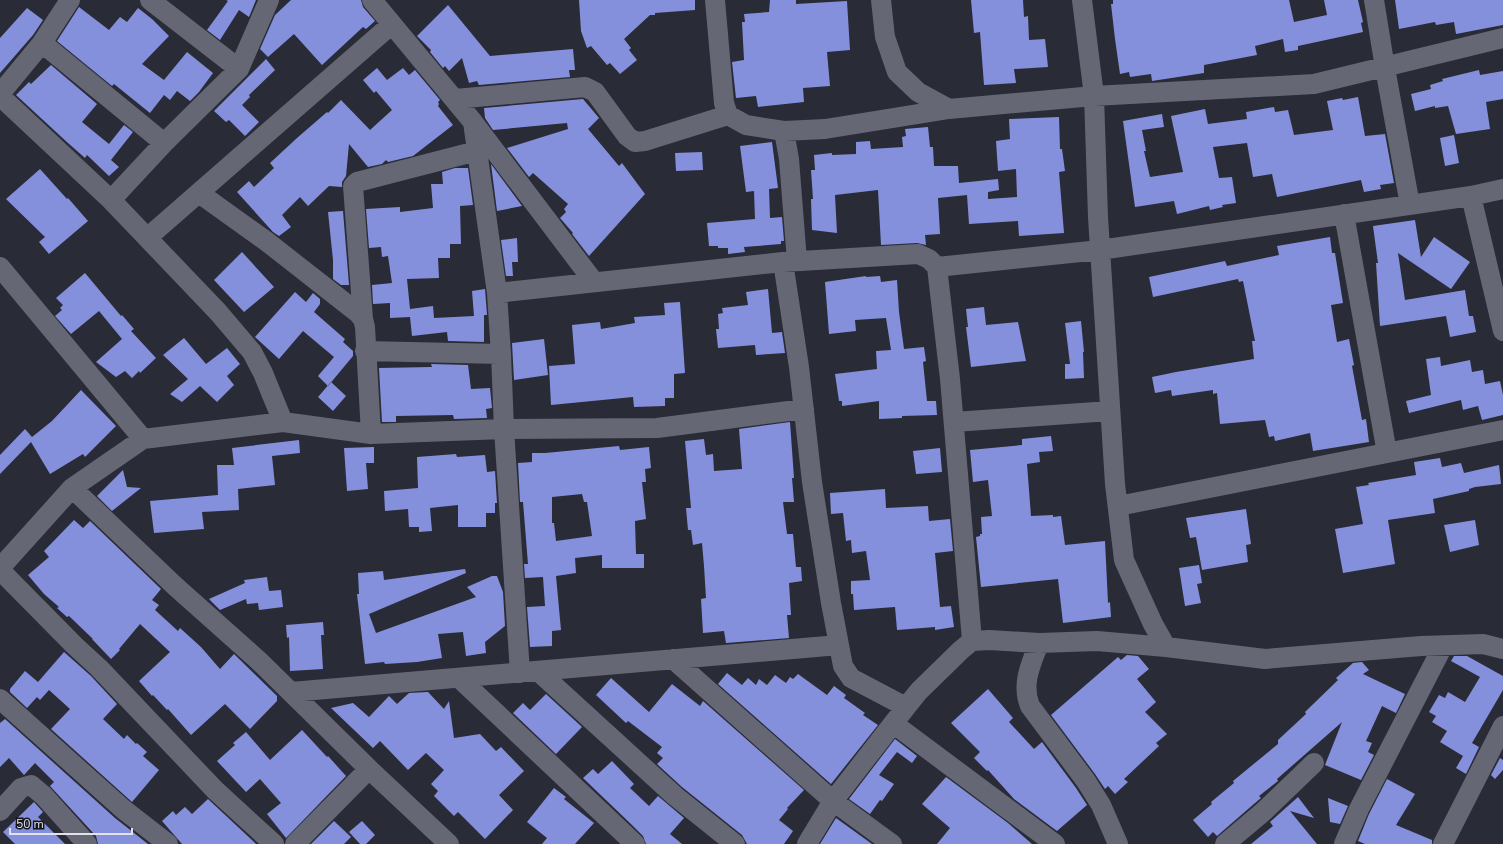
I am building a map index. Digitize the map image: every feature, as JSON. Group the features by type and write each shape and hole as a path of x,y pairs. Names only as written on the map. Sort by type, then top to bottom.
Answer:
{"street":[{"path":"82,0 66,6 42,42 0,95 111,200 218,312 252,352 263,373 283,422"},
{"path":"150,0 238,69"},
{"path":"111,200 164,143 238,69 269,0"},
{"path":"372,0 473,122 594,282"},
{"path":"715,0 724,103 728,115 746,125 784,131 825,130 949,109 1094,96 1314,84 1385,68 1503,38"},
{"path":"881,0 885,37 897,72 918,92 949,109"},
{"path":"1082,0 1094,96 1098,217 1110,411 1124,560 1153,624 1166,647"},
{"path":"1374,0 1410,205"},
{"path":"147,238 392,24"},
{"path":"42,42 164,143"},
{"path":"454,99 585,87 595,92 627,136 635,142 645,141 728,115"},
{"path":"473,122 497,293 504,429 529,672 674,796 735,844"},
{"path":"784,131 789,159 790,262 799,367 813,490 839,645 844,666 852,678 906,707"},
{"path":"371,434 365,351 365,327 363,320 353,186 357,182 477,151"},
{"path":"937,267 1100,250 1470,196 1503,189"},
{"path":"199,193 266,241 358,313 363,320"},
{"path":"1470,196 1503,331"},
{"path":"1344,214 1387,453"},
{"path":"497,293 790,262 918,254 929,259 937,267 954,422 972,641"},
{"path":"0,267 144,439"},
{"path":"365,351 501,354"},
{"path":"274,844 215,790 99,668 74,645 0,569 72,488 144,439 283,422 371,434 504,429 657,428 804,409"},
{"path":"954,422 1110,411"},
{"path":"1118,506 1503,430"},
{"path":"72,488 176,587 258,660 369,769 449,844"},
{"path":"807,844 833,801 919,691 960,650 972,641 989,640 1040,643 1097,641 1166,647 1265,659 1483,644 1503,649"},
{"path":"1040,643 1027,674 1026,696 1030,706 1086,781 1097,799 1118,844"},
{"path":"291,692 839,645"},
{"path":"1344,844 1358,809 1443,646"},
{"path":"673,659 833,801 892,844"},
{"path":"459,678 635,844"},
{"path":"0,699 123,809 168,844"},
{"path":"894,724 1055,844"},
{"path":"1443,844 1503,726"},
{"path":"1225,844 1263,812 1314,763"},
{"path":"295,844 369,769"},
{"path":"0,811 21,788 32,785 44,796 87,844"}],"building":[{"path":"226,0 256,0 249,17 239,10 220,40 207,30 228,1"},
{"path":"291,0 361,0 363,7 375,21 366,29 363,27 322,65 294,34 268,57 260,49 275,15"},
{"path":"579,0 695,0 695,10 655,13 655,15 650,15 624,39 631,48 629,50 637,60 620,74 610,63 607,65 591,46 587,48 581,31"},
{"path":"770,0 796,0 796,4 847,1 850,50 827,52 830,86 803,88 804,102 758,107 756,96 736,98 732,62 744,60 742,22 745,22 744,14 769,12"},
{"path":"971,0 1023,0 1024,17 1028,16 1029,40 1045,39 1048,67 1014,69 1016,83 984,85 980,32 974,33"},
{"path":"1113,0 1289,0 1294,22 1327,15 1324,0 1358,0 1363,22 1361,23 1363,32 1298,46 1298,50 1285,52 1283,39 1255,46 1257,55 1204,65 1204,73 1152,81 1151,74 1130,77 1129,72 1120,74 1111,4 1113,4"},
{"path":"1395,0 1503,0 1503,25 1456,34 1454,22 1436,25 1435,22 1399,29"},
{"path":"448,5 490,56 573,49 575,70 569,70 570,77 479,85 477,81 469,83 462,58 449,71 445,66 443,68 430,52 431,50 417,36"},
{"path":"79,7 109,30 120,17 127,22 138,8 152,19 169,36 142,64 164,80 187,52 213,73 199,92 190,101 177,91 170,100 164,95 150,113 114,84 112,86 57,41"},
{"path":"27,8 43,20 33,35 0,73 0,38"},
{"path":"266,59 275,70 249,95 250,97 242,105 259,122 245,136 229,120 226,122 214,111"},
{"path":"51,65 97,104 82,122 109,144 124,125 133,132 111,160 119,167 109,176 87,155 85,158 16,95 29,82 31,84"},
{"path":"377,68 387,80 403,68 409,75 415,70 440,100 438,102 438,106 453,125 413,156 388,162 386,160 382,164 368,167 349,144 346,176 342,182 342,187 329,186 308,206 300,197 282,215 291,227 279,236 273,232 237,192 249,181 254,187 274,168 270,163 341,100 370,130 392,110 376,91 374,93 363,80"},
{"path":"1479,70 1480,75 1503,71 1503,99 1486,102 1490,129 1456,134 1448,106 1435,108 1435,106 1415,111 1411,94 1431,89 1430,85 1443,81 1442,79"},
{"path":"1358,97 1365,136 1385,134 1394,183 1380,185 1381,189 1364,192 1361,180 1277,197 1272,174 1253,177 1247,143 1213,147 1219,178 1232,177 1236,203 1222,205 1223,207 1210,210 1209,206 1177,214 1174,201 1135,207 1123,121 1162,114 1164,127 1142,130 1146,151 1144,151 1150,177 1183,172 1171,116 1205,109 1208,124 1247,119 1246,112 1274,107 1275,112 1288,110 1294,135 1333,130 1327,101"},
{"path":"583,99 599,118 588,129 619,166 622,163 645,194 589,256 572,234 573,233 560,218 566,212 564,209 568,204 533,173 529,177 507,148 568,129 567,123 493,130 485,118 484,108"},
{"path":"1059,117 1060,149 1062,149 1065,171 1059,172 1064,233 1019,236 1018,221 969,224 967,195 938,198 940,234 925,235 926,245 917,243 881,245 878,190 835,195 837,233 812,230 811,199 813,199 811,170 815,170 814,155 832,153 832,155 856,154 856,142 870,141 871,149 903,147 902,137 906,136 905,129 928,127 930,147 933,147 934,166 958,166 959,183 998,179 999,190 988,192 988,199 1017,197 1016,169 998,171 996,141 1010,139 1009,119"},
{"path":"1454,135 1459,163 1445,166 1440,138"},
{"path":"772,142 778,188 769,189 770,218 782,217 784,241 781,241 781,244 744,247 745,252 728,254 728,248 709,246 707,223 755,219 754,191 746,192 740,146"},
{"path":"702,152 703,170 676,171 675,153"},
{"path":"491,164 522,206 497,211"},
{"path":"455,168 468,168 473,205 460,206 461,244 450,244 450,258 438,258 439,278 407,279 410,309 433,306 434,318 474,316 472,291 485,289 487,315 484,315 484,342 448,341 447,332 412,336 410,317 390,318 390,303 373,304 372,285 392,283 388,256 382,257 381,247 369,248 366,209 400,207 400,212 433,208 431,184 443,184 442,172"},
{"path":"40,169 88,221 49,254 39,242 45,237 6,199"},
{"path":"343,211 349,285 341,285 333,279 333,260 328,212"},
{"path":"1415,220 1421,257 1434,237 1470,262 1451,289 1398,253 1405,300 1465,290 1469,316 1473,316 1476,332 1450,337 1446,316 1380,326 1376,263 1378,263 1373,226"},
{"path":"1330,237 1332,253 1335,253 1343,303 1331,305 1337,342 1349,339 1354,365 1352,366 1362,420 1366,419 1369,442 1313,451 1310,433 1275,441 1274,436 1269,437 1265,420 1220,424 1217,393 1213,394 1213,390 1172,396 1171,390 1155,393 1152,377 1254,359 1252,341 1255,341 1243,281 1239,282 1238,279 1153,297 1149,277 1225,261 1227,266 1279,255 1277,246"},
{"path":"517,238 518,262 512,262 513,276 506,276 501,240"},
{"path":"242,252 274,287 244,312 214,280"},
{"path":"85,273 121,316 122,315 134,329 131,331 156,358 140,373 139,371 132,378 125,371 116,377 96,362 122,339 99,311 71,334 55,316 62,310 60,308 63,305 56,298"},
{"path":"866,276 880,276 881,282 897,280 899,312 904,349 924,347 926,361 923,362 927,401 936,401 937,415 902,416 902,418 879,419 879,401 842,406 842,401 839,401 835,374 877,369 876,351 891,350 886,318 855,320 856,331 829,334 825,282"},
{"path":"768,289 772,333 782,332 785,353 756,355 755,345 718,348 716,329 719,329 718,314 723,313 722,308 748,305 746,292"},
{"path":"295,292 306,302 313,293 320,299 320,304 314,312 345,339 343,342 353,351 353,356 328,386 318,376 334,357 303,331 279,359 255,337"},
{"path":"680,302 685,373 674,374 674,398 665,398 665,406 634,407 633,397 551,405 549,366 575,364 572,325 600,322 601,329 635,323 634,317 665,315 664,303"},
{"path":"984,307 986,325 1018,322 1026,361 971,367 966,327 968,327 966,309"},
{"path":"1081,321 1084,352 1084,378 1065,379 1065,364 1070,364 1065,323"},
{"path":"184,338 206,364 227,348 240,364 227,376 234,385 217,402 200,386 182,402 170,394 188,379 163,355"},
{"path":"544,339 548,375 514,380 512,343"},
{"path":"1440,357 1441,366 1470,360 1472,372 1483,370 1485,384 1500,381 1503,395 1503,415 1482,420 1478,406 1463,410 1461,400 1409,413 1406,401 1431,395 1426,359"},
{"path":"431,364 468,365 471,389 490,388 492,408 486,409 487,418 454,419 453,415 396,416 396,422 382,422 379,368 432,367"},
{"path":"331,382 346,396 333,411 318,397"},
{"path":"81,390 116,426 85,457 83,454 50,474 31,442 0,474 0,455 25,429 32,437 52,421"},
{"path":"790,422 794,502 783,502 787,534 793,534 796,567 801,567 802,581 789,583 791,615 787,615 789,638 726,643 724,631 703,633 701,599 706,598 702,543 693,545 691,530 688,530 686,508 691,508 685,441 704,439 706,455 713,454 714,471 742,469 739,429"},
{"path":"1051,436 1053,451 1039,452 1040,462 1027,464 1031,516 1061,516 1065,545 1105,541 1108,603 1110,602 1111,617 1063,623 1058,579 981,587 976,537 982,534 981,517 992,516 988,480 973,482 970,450 1022,445 1022,439"},
{"path":"299,440 300,453 272,456 275,485 238,489 239,510 202,512 204,529 154,533 150,501 218,495 217,465 234,465 232,448"},
{"path":"619,446 620,450 649,447 651,468 645,469 646,482 642,482 646,519 635,521 636,554 644,554 644,568 602,568 602,555 575,558 576,573 556,576 561,630 552,631 552,646 530,647 527,607 545,606 543,577 525,578 524,564 528,564 523,502 520,502 518,463 532,462 532,453","holes":["582,494 584,502 587,502 592,536 556,541 554,523 552,523 552,497"]},
{"path":"374,447 374,463 366,463 368,489 347,491 344,448"},
{"path":"940,448 942,472 916,474 913,451"},
{"path":"456,454 457,457 485,455 487,472 495,471 497,503 495,503 495,513 486,513 486,527 458,527 458,505 430,508 432,531 419,532 419,527 409,527 408,509 385,511 384,491 418,488 417,457"},
{"path":"1440,458 1442,467 1461,463 1464,473 1499,465 1501,484 1475,487 1469,489 1469,491 1433,499 1435,513 1388,520 1395,564 1343,573 1335,529 1363,524 1356,487 1369,485 1368,483 1416,475 1414,462"},
{"path":"123,470 127,487 141,488 112,511 97,496"},
{"path":"885,489 886,508 928,506 929,521 950,519 953,551 935,553 940,607 951,606 954,627 935,630 935,627 897,630 895,607 854,610 853,594 851,594 851,581 870,580 866,551 852,553 851,540 846,541 843,513 831,514 830,493"},
{"path":"1246,509 1251,544 1246,545 1248,562 1202,570 1196,537 1190,538 1186,518"},
{"path":"74,520 83,528 90,521 161,589 152,600 159,605 155,610 178,631 180,628 201,647 220,669 234,654 277,696 277,701 250,729 225,704 191,735 168,709 167,710 153,695 152,696 139,681 170,652 140,624 111,659 69,616 67,617 57,608 59,607 44,594 28,575 49,557 44,551"},
{"path":"1475,520 1479,545 1450,552 1444,525"},
{"path":"1199,565 1202,583 1197,584 1201,603 1185,606 1179,568"},
{"path":"465,569 466,573 369,614 376,633 476,597 467,587 492,576 497,576 503,592 505,626 485,642 486,653 466,656 463,632 438,634 442,658 417,662 385,664 384,662 365,664 357,594 359,594 358,573 383,571 384,580"},
{"path":"267,577 269,591 281,590 283,607 259,610 258,603 247,604 246,599 220,610 209,599 245,583 244,580"},
{"path":"323,622 324,635 321,635 323,669 290,671 289,637 287,638 286,625"},
{"path":"64,652 91,676 117,704 103,719 124,739 127,735 147,752 143,756 159,770 132,802 51,729 70,709 49,690 40,700 37,697 27,708 10,692 10,689 25,671 38,682"},
{"path":"1127,655 1138,656 1149,669 1137,679 1156,702 1145,712 1167,734 1156,743 1159,746 1124,779 1128,782 1115,794 1108,786 1105,789 1051,715 1118,657 1121,660"},
{"path":"1454,656 1467,656 1503,676 1503,690 1472,743 1479,747 1466,774 1456,768 1463,756 1440,742 1447,731 1432,722 1436,716 1429,712 1439,695 1445,698 1448,692 1465,702 1480,677 1451,661"},
{"path":"1362,662 1369,670 1363,674 1405,694 1396,713 1382,706 1366,741 1372,743 1368,752 1374,755 1361,780 1325,765 1342,722 1277,779 1278,781 1259,796 1261,798 1217,836 1213,832 1208,837 1193,820 1212,804 1211,802 1234,783 1233,781 1278,744 1278,740 1306,714 1305,712 1338,680 1336,678 1353,663"},
{"path":"727,673 742,685 748,678 756,685 759,679 767,685 775,675 786,683 790,677 793,679 798,674 827,695 834,686 846,695 844,698 865,713 863,715 878,725 831,784 718,684"},
{"path":"611,678 649,712 672,684 700,706 703,701 804,790 787,808 788,809 779,820 793,831 784,844 747,844 742,835 682,787 657,764 663,758 657,753 662,747 628,721 626,723 596,695"},
{"path":"988,689 1013,718 1009,722 1034,749 1042,742 1087,805 1057,831 1014,799 988,770 987,771 974,758 980,752 951,723"},
{"path":"428,692 444,709 449,701 454,738 480,734 496,751 501,747 524,771 499,795 513,810 485,839 458,812 454,816 434,796 438,791 431,784 444,770 426,753 408,770 380,741 373,748 331,708 353,703 369,717 389,696 397,704 409,693"},
{"path":"546,694 582,727 556,754 513,713 523,703 530,710"},
{"path":"5,719 115,818 148,844 98,844 96,836 50,786 54,782 35,763 24,775 9,758 0,767 0,723"},
{"path":"302,730 346,776 286,838 267,814 281,803 260,779 246,792 217,761 235,745 233,743 246,732 270,760"},
{"path":"895,739 917,756 912,763 897,752 879,775 894,784 882,801 880,800 870,814 849,799"},
{"path":"1500,758 1503,760 1503,770 1495,779 1491,775"},
{"path":"612,761 634,784 630,788 649,806 658,796 684,818 670,834 682,844 646,844 643,836 583,778 593,769 598,774"},
{"path":"946,777 1008,823 1032,844 937,844 950,828 922,804"},
{"path":"1387,779 1415,794 1396,825 1432,840 1432,844 1365,844 1358,841 1369,814"},
{"path":"554,788 566,797 564,799 594,823 575,844 542,844 547,838 527,822"},
{"path":"1298,797 1314,818 1290,811 1317,844 1251,844 1273,826 1270,822"},
{"path":"1328,798 1348,806 1340,824 1330,822"},
{"path":"208,799 256,844 182,844 162,821 173,811 176,815 185,807 192,814"},
{"path":"34,802 43,812 38,817 65,844 15,844 3,832"},
{"path":"836,818 872,844 820,844"},
{"path":"334,821 351,837 344,844 311,844"},
{"path":"362,821 375,835 366,844 360,844 349,832"}]}
